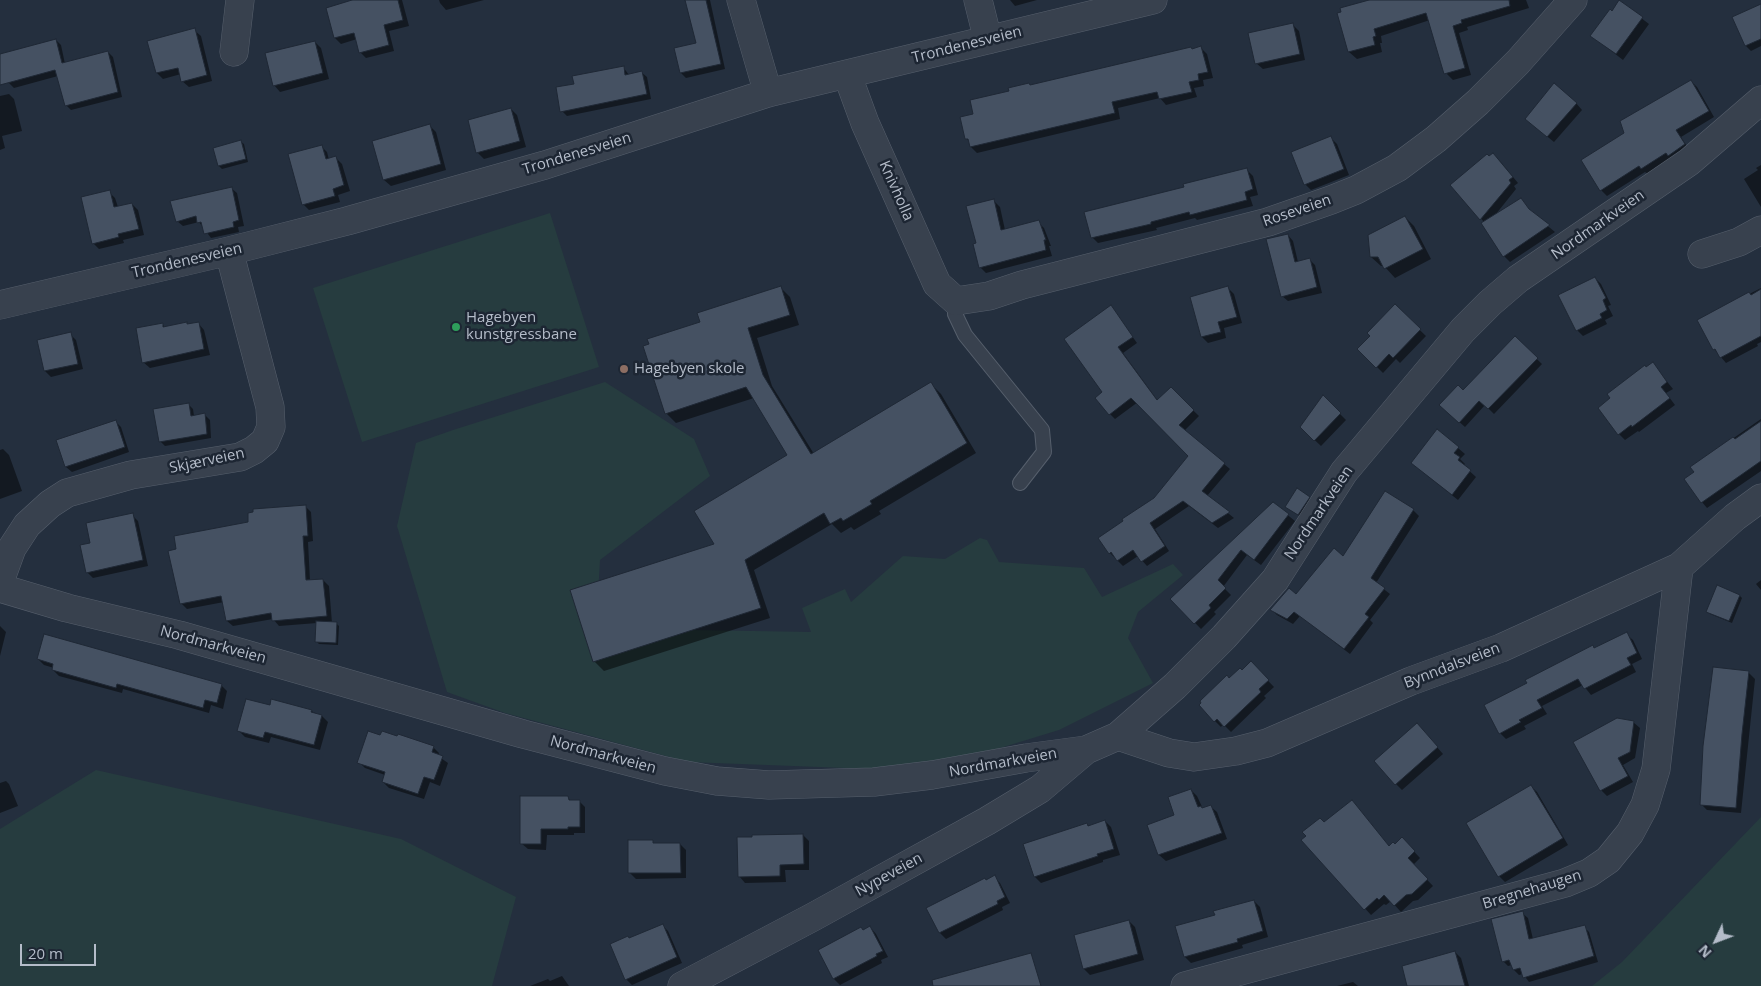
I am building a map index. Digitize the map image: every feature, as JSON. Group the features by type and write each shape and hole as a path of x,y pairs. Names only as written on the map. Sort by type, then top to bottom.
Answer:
{"street":[{"path":"234,52 240,0"},
{"path":"741,0 768,94"},
{"path":"978,0 988,40"},
{"name":"Trondenesveien","path":"0,305 347,221 545,165 768,94 1153,0"},
{"name":"Roseveien","path":"956,301 989,296 1022,285 1268,222 1356,190 1397,168 1478,102 1518,62 1574,0"},
{"name":"Knivholla","path":"847,74 865,123 937,284 956,301"},
{"name":"Nordmarkveien","path":"0,588 66,608 232,650 532,736 665,771 717,781 769,785 874,782 932,775 1026,758 1086,750 1118,736 1175,686 1224,637 1275,580 1344,472 1463,330 1490,303 1518,280 1689,162 1761,100"},
{"path":"1702,254 1739,242 1761,230"},
{"name":"Skjærveien","path":"0,581 12,548 27,525 50,504 67,493 131,475 240,457 254,450 265,441 271,427 270,407 229,251"},
{"name":"Bynndalsveien","path":"1118,736 1169,753 1194,757 1236,751 1267,743 1411,681 1501,648 1678,567 1735,517 1761,498"},
{"name":"Bregnehaugen","path":"1185,986 1565,883 1589,873 1608,860 1630,832 1645,805 1656,769 1678,567"},
{"name":"Nypeveien","path":"682,986 813,917 987,821 1040,789 1086,750"}],"lane":[{"path":"956,301 955,314 965,335 1042,430 1044,452 1020,484"}],"green space":[{"name":"Hagebyen kunstgressbane","path":"550,213 599,367 362,442 313,288"},
{"path":"605,382 694,439 710,476 600,560 597,613 637,629 811,632 802,608 845,589 851,602 903,556 945,559 980,538 987,540 999,562 1084,568 1102,597 1173,564 1183,575 1138,612 1128,638 1153,683 1059,730 925,771 688,762 505,713 447,692 397,526 416,443"},
{"path":"96,770 401,839 516,897 492,986 0,986 0,829"},
{"path":"1761,817 1761,986 1592,986 1622,962"}],"building":[{"path":"352,0 398,0 403,20 384,25 389,45 359,53 354,33 334,38 326,8"},
{"path":"685,0 706,0 721,64 680,73 674,48 696,43"},
{"path":"1369,0 1509,0 1510,6 1461,20 1462,23 1453,26 1465,68 1444,74 1426,13 1374,29 1376,36 1373,37 1375,45 1348,52 1337,13 1341,12 1340,8"},
{"path":"1619,0 1643,17 1616,54 1590,36"},
{"path":"1761,4 1761,39 1745,46 1732,17"},
{"path":"1293,23 1300,54 1255,64 1248,33"},
{"path":"195,28 207,75 181,82 178,68 156,73 147,41"},
{"path":"56,39 62,63 108,51 118,92 65,106 55,70 0,85 0,54"},
{"path":"315,41 323,73 273,86 265,53"},
{"path":"1201,46 1208,72 1198,74 1199,80 1189,82 1192,92 1159,99 1157,92 1112,102 1115,113 970,147 968,139 965,139 960,117 973,114 970,100 1009,91 1008,88 1029,83 1030,85"},
{"path":"624,66 625,75 642,71 647,94 560,112 556,87 574,84 572,76"},
{"path":"1691,80 1709,111 1676,130 1685,144 1668,156 1666,153 1641,169 1639,166 1600,191 1581,160 1624,133 1620,121"},
{"path":"1554,83 1577,103 1547,137 1525,119"},
{"path":"511,108 520,141 476,153 468,120"},
{"path":"430,124 441,164 383,180 372,141"},
{"path":"1331,136 1344,169 1304,185 1291,152"},
{"path":"241,140 246,159 218,166 213,148"},
{"path":"322,145 326,159 336,156 344,185 333,189 335,196 302,205 288,154"},
{"path":"1493,153 1513,177 1509,180 1511,183 1480,220 1450,185 1487,154 1489,156"},
{"path":"1247,168 1253,189 1245,192 1247,200 1190,215 1189,212 1151,222 1151,224 1091,238 1084,212 1184,187 1183,184"},
{"path":"232,187 239,220 233,222 234,227 204,234 201,222 197,223 196,216 176,222 170,201"},
{"path":"110,190 114,207 132,203 139,229 118,234 119,237 92,244 81,197"},
{"path":"1521,198 1529,209 1550,225 1503,257 1481,223"},
{"path":"994,199 1001,230 1039,220 1046,240 1044,240 1046,250 979,268 973,244 976,243 966,206"},
{"path":"1405,216 1423,249 1384,269 1378,257 1370,257 1368,235"},
{"path":"1288,234 1295,262 1310,258 1317,287 1281,297 1266,239"},
{"path":"1595,277 1606,298 1603,300 1607,310 1600,314 1602,318 1576,331 1558,295"},
{"path":"781,286 790,315 748,328 763,375 811,454 931,382 967,443 870,501 872,504 843,521 841,518 830,524 824,513 745,560 761,608 593,662 570,590 714,544 694,511 787,455 746,387 665,414 643,346 649,344 647,339 700,322 697,313"},
{"path":"1228,286 1237,317 1218,322 1221,332 1201,337 1190,297"},
{"path":"1761,289 1761,336 1720,358 1715,349 1713,350 1697,320 1749,292 1751,295"},
{"path":"1395,304 1421,329 1393,358 1389,354 1376,368 1357,349 1370,336 1367,333"},
{"path":"1111,305 1133,337 1118,347 1157,400 1171,387 1194,410 1179,425 1225,463 1202,491 1230,512 1212,523 1183,501 1150,523 1165,546 1141,562 1133,550 1117,561 1111,552 1109,554 1098,538 1123,521 1122,519 1154,498 1188,456 1131,398 1109,415 1095,398 1102,392 1064,339"},
{"path":"187,322 187,324 199,322 204,349 142,363 136,328 163,323 163,327"},
{"path":"71,332 78,364 44,371 37,340"},
{"path":"1515,336 1538,358 1488,409 1479,401 1459,423 1439,405 1458,385 1463,390"},
{"path":"1653,362 1667,382 1661,387 1670,398 1632,427 1631,425 1618,435 1598,408 1610,398 1607,394 1645,365 1646,367"},
{"path":"1323,395 1341,413 1314,441 1300,427"},
{"path":"189,403 191,416 205,413 207,434 159,442 153,409"},
{"path":"116,420 125,447 65,467 56,440"},
{"path":"1761,421 1761,461 1701,503 1684,479 1694,472 1690,467 1733,437 1735,439"},
{"path":"1437,429 1459,447 1454,453 1460,457 1458,460 1471,470 1452,495 1411,463"},
{"path":"1297,488 1310,497 1298,515 1285,507"},
{"path":"1385,491 1414,509 1371,578 1385,588 1365,614 1369,617 1344,649 1294,612 1287,619 1270,610 1289,588 1296,594 1334,548 1343,556"},
{"path":"1273,502 1289,514 1254,560 1241,550 1218,580 1226,588 1209,605 1211,608 1194,624 1170,599"},
{"path":"306,505 308,536 303,536 306,580 323,579 327,616 272,621 271,613 226,621 221,596 180,604 168,551 176,549 174,536 248,522 248,513 253,512 253,509"},
{"path":"133,513 143,560 86,573 80,545 90,543 86,523"},
{"path":"1717,585 1740,595 1729,621 1706,612"},
{"path":"316,621 337,622 336,643 315,642"},
{"path":"1627,632 1637,653 1627,658 1631,665 1584,689 1578,679 1537,700 1542,708 1519,720 1521,722 1499,734 1484,705 1527,683 1525,680 1593,645 1594,648"},
{"path":"44,634 222,684 217,703 205,700 203,708 117,684 116,688 52,670 53,664 37,659"},
{"path":"1251,661 1269,680 1259,689 1261,692 1224,727 1217,719 1214,722 1199,705 1200,701 1227,675 1229,678 1240,668 1242,670"},
{"path":"1713,667 1749,671 1736,808 1700,805 1703,746"},
{"path":"246,699 270,705 271,699 312,710 311,712 322,715 314,745 265,732 263,738 237,731"},
{"path":"1617,718 1634,721 1630,752 1618,758 1628,776 1600,791 1573,742"},
{"path":"1417,723 1438,747 1395,785 1374,761"},
{"path":"368,731 380,735 382,731 397,736 398,734 434,746 432,752 443,756 434,780 424,777 418,794 382,782 385,772 357,763"},
{"path":"1531,785 1563,838 1498,877 1466,823"},
{"path":"1191,789 1198,807 1201,806 1202,808 1211,805 1222,833 1158,855 1147,825 1174,815 1168,797"},
{"path":"520,796 568,796 569,800 580,800 580,827 541,829 541,844 520,844"},
{"path":"1352,800 1389,846 1393,842 1395,844 1402,837 1415,851 1408,858 1428,879 1412,894 1406,895 1394,906 1384,895 1379,900 1377,898 1364,910 1301,840 1306,836 1302,832 1320,818 1324,822"},
{"path":"1105,820 1114,849 1034,877 1023,844 1087,823 1088,826"},
{"path":"803,834 804,864 780,865 780,876 738,877 737,837"},
{"path":"628,840 653,840 653,843 680,843 681,873 628,873"},
{"path":"995,875 1005,897 997,901 998,904 939,933 926,908 985,878 986,880"},
{"path":"1254,900 1263,931 1237,939 1238,942 1184,957 1175,926 1215,915 1213,911"},
{"path":"1523,911 1529,939 1585,925 1594,956 1523,978 1520,968 1513,970 1509,960 1502,962 1491,919"},
{"path":"1129,920 1138,954 1083,969 1074,935"},
{"path":"663,924 677,957 625,980 610,944"},
{"path":"870,926 883,951 833,979 818,950 861,927 863,930"},
{"path":"1455,951 1465,986 1407,986 1402,966"},
{"path":"1031,953 1041,986 933,986 932,980"}],"place":[{"name":"Hagebyen kunstgressbane","path":"456,327"},
{"name":"Hagebyen skole","path":"624,369"}]}
